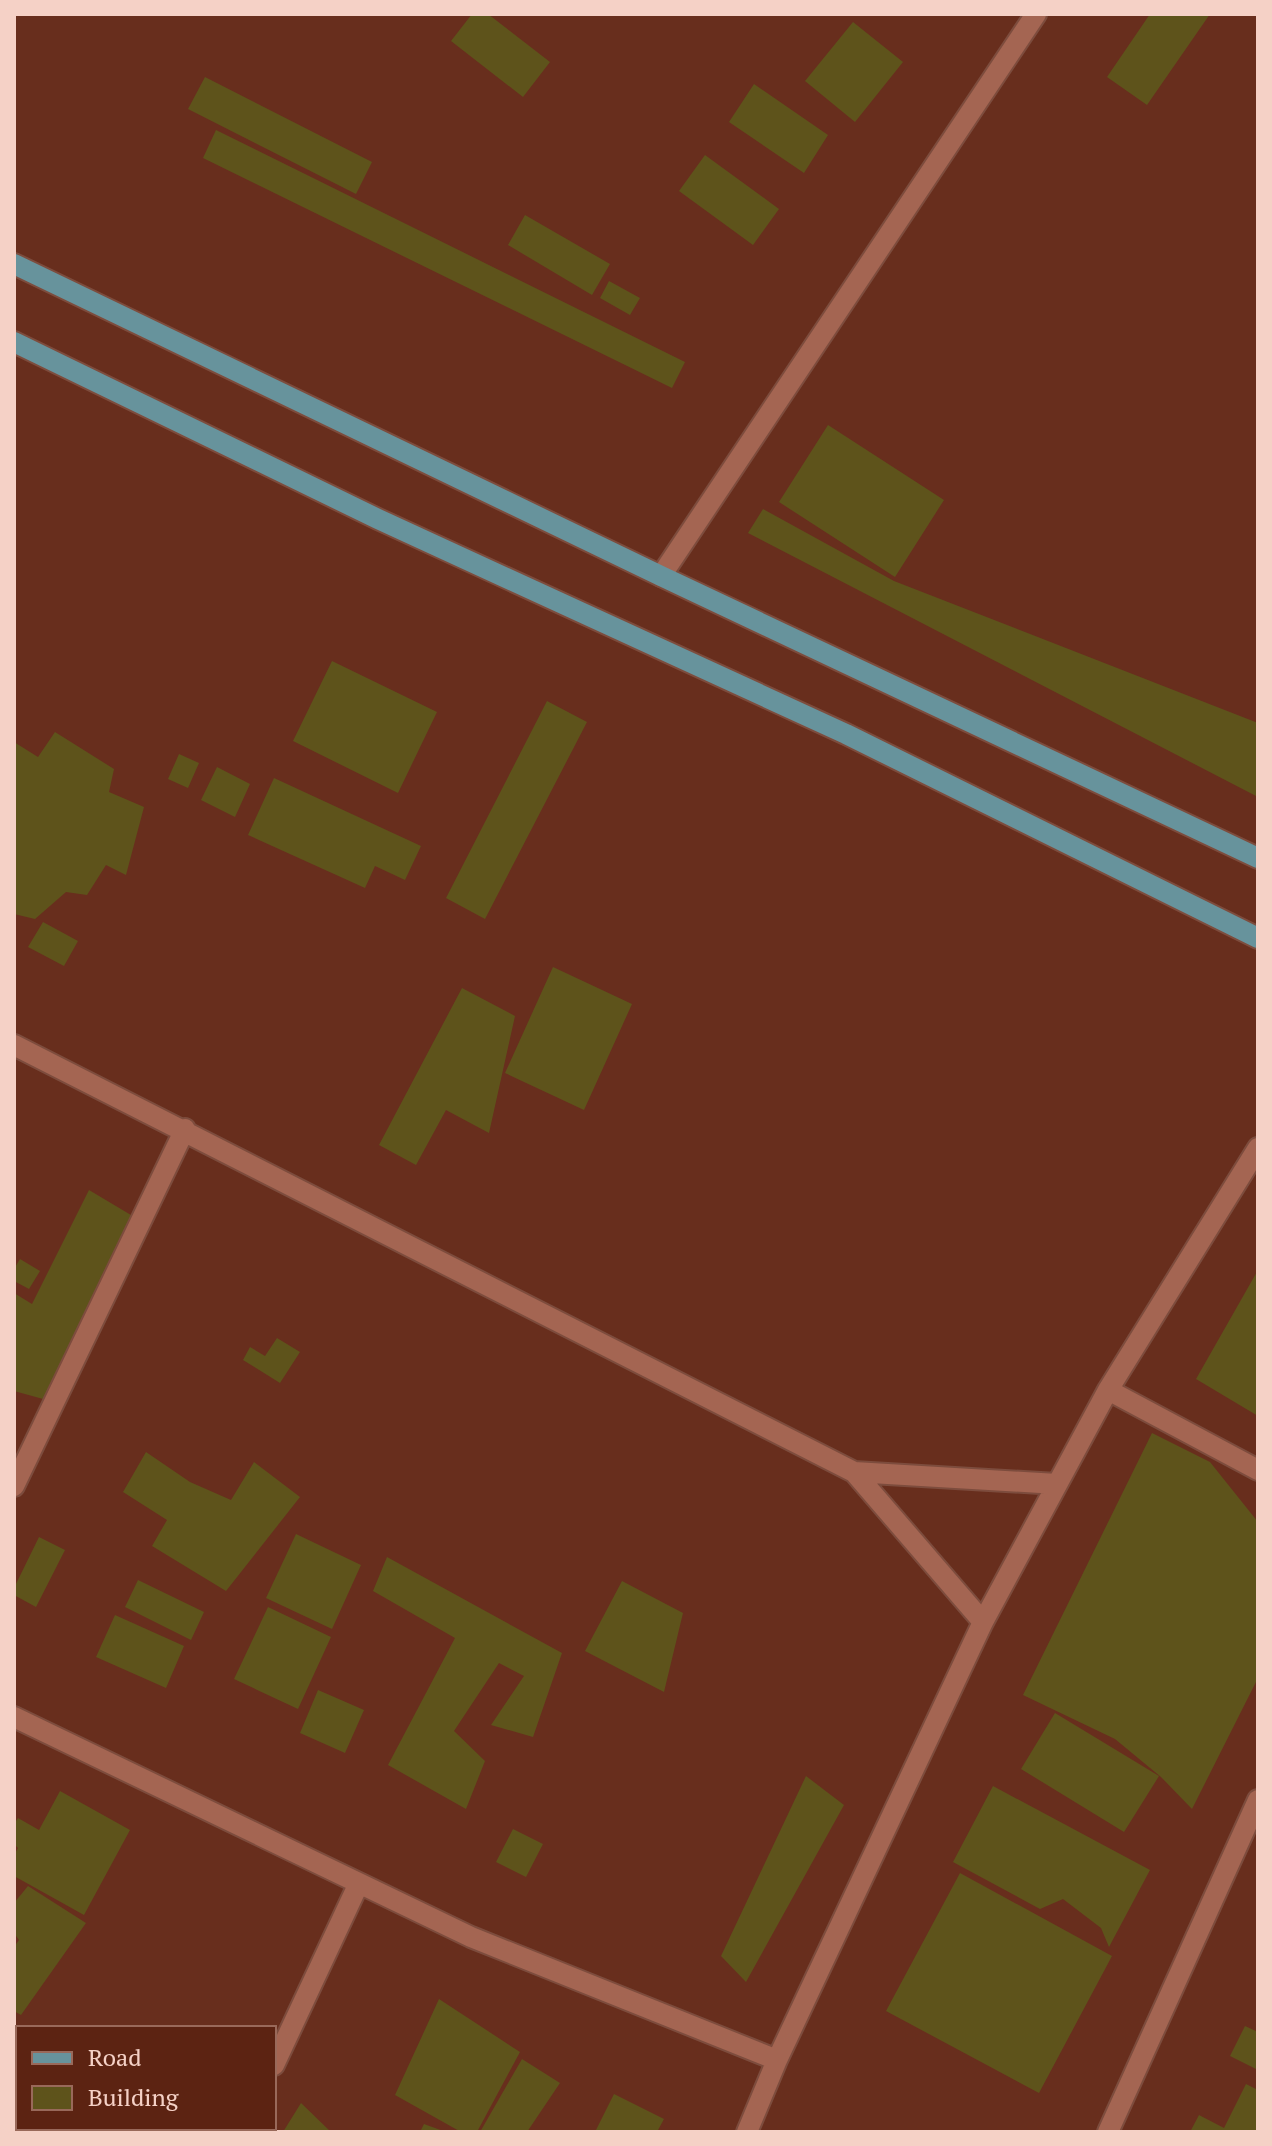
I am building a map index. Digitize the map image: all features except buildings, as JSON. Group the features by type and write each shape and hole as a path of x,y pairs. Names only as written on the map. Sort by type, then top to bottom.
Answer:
{"main road":[{"path":"14,264 661,576 1258,858"},
{"path":"14,342 378,519 846,734 1258,938"}],"street":[{"path":"661,576 1036,14"},
{"path":"14,1045 185,1129 854,1472 983,1622"},
{"path":"14,1486 185,1129"},
{"path":"747,2132 777,2060 983,1622 1108,1390 1258,1148"},
{"path":"1108,1390 1258,1470"},
{"path":"854,1472 1057,1484"},
{"path":"14,1717 471,1937 777,2060"},
{"path":"1108,2132 1258,1800"},
{"path":"276,2061 359,1883"}]}
